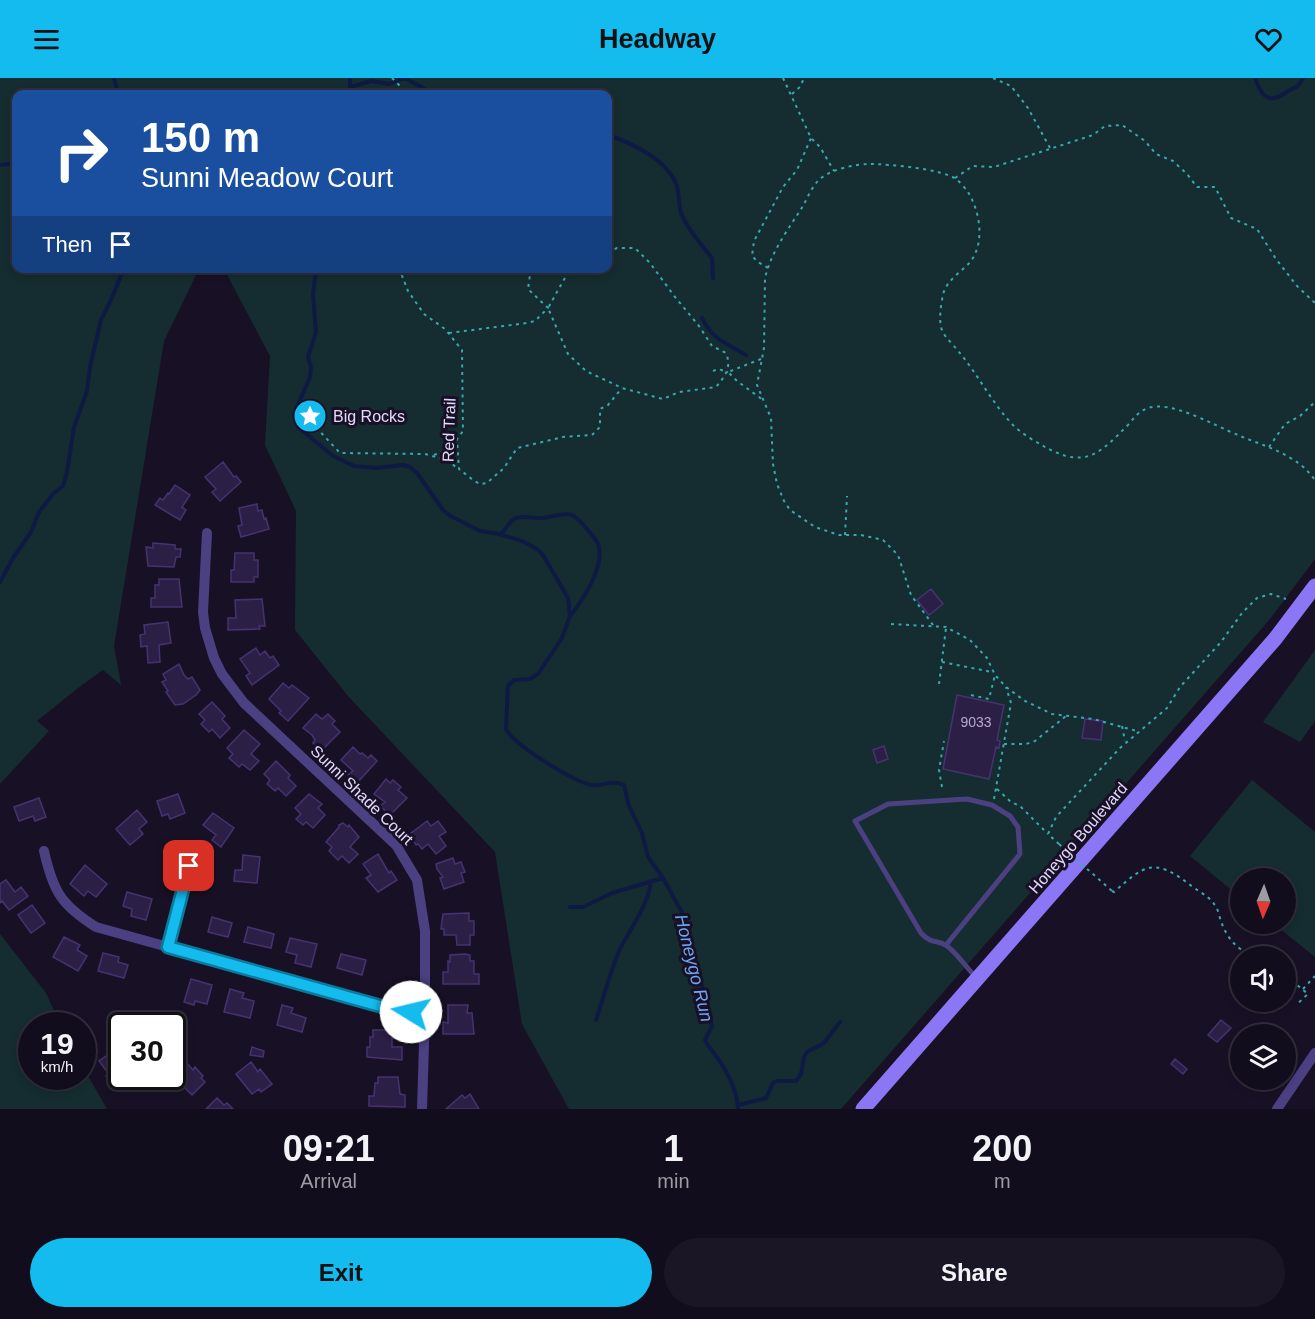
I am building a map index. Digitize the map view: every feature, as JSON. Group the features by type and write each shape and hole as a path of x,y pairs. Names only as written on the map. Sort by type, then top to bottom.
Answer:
{"main road":[{"name":"Honeygo Boulevard","path":"863,1109 1275,639 1315,586"}],"street":[{"name":"Sunni Shade Court","path":"207,533 203,612 214,658 222,674 244,703 396,845 417,880 425,931 422,1109"},
{"path":"44,851 52,882 65,904 96,927 398,1011 425,1012"},
{"path":"168,947 189,866"},
{"path":"1277,1109 1315,1053"}],"lane":[{"path":"946,945 1020,854 1018,827 1010,816 992,806 967,800 888,804 855,821 921,933 928,941 946,945 978,978"}],"path":[{"path":"392,78 404,90"},
{"path":"783,78 811,138 820,147 834,171"},
{"path":"791,95 800,87 804,78"},
{"path":"993,78 1011,86 1028,108 1050,148"},
{"path":"955,178 973,166 994,167 1094,135 1105,126 1122,125 1144,141 1156,154 1173,161 1188,174 1197,187 1215,187 1231,218 1257,229 1290,277 1315,303"},
{"path":"768,268 752,256 754,241 783,188 797,170 811,138"},
{"path":"933,625 911,595 898,555 892,547 876,537 826,532 815,527 790,510 777,484 773,464 771,418 757,385 764,348 765,278 768,268 814,186 821,178 834,171 869,164 934,171 955,178 967,192 976,210 980,237 977,250 970,261 945,287 941,308 941,327 945,338 976,372 1014,425 1032,439 1060,455 1083,459 1099,452 1141,411 1155,406 1162,407 1189,414 1269,447 1306,469 1315,480"},
{"path":"530,273 528,289 548,308 568,354 585,371 622,388 663,399 679,392 717,387 728,372 730,361 726,353 712,346 650,263 635,248 612,250"},
{"name":"Red Trail","path":"401,273 408,291 424,314 448,333 462,350 463,431 457,439 459,469 480,484 487,483 504,468 517,448 563,437 592,435 600,427 600,409 608,405 622,388"},
{"path":"448,333 535,321 548,308 570,273"},
{"path":"728,372 761,359"},
{"path":"717,364 718,369"},
{"path":"713,371 718,369 728,372 763,399"},
{"path":"1269,447 1285,424 1300,416 1315,402"},
{"path":"311,422 340,453 434,455 446,450 457,439"},
{"path":"434,455 459,469"},
{"path":"845,535 847,496"},
{"path":"1048,834 1056,817 1126,742 1167,708 1180,687 1257,598 1271,594 1286,599"},
{"path":"891,624 946,627 970,640 987,658 993,673 1006,687 1025,701 1052,714 1093,719 1137,731"},
{"path":"939,684 946,627"},
{"path":"942,662 993,673"},
{"path":"972,694 989,699 993,673"},
{"path":"992,806 997,789 1011,703 1006,687"},
{"path":"1004,744 1026,744 1035,741 1067,715"},
{"path":"1122,726 1126,742"},
{"path":"942,787 939,770 944,741"},
{"path":"997,789 1011,802 1020,806 1114,892 1138,871 1151,867 1163,868 1175,874 1214,904 1225,933 1236,946"},
{"path":"1303,989 1315,976"},
{"path":"1296,984 1308,994 1296,1005"}],"green space":[{"path":"0,78 1315,78 1315,559 1270,619 841,1109 569,1109 522,1024 495,852 348,696 295,630 296,511 265,445 270,356 226,273 612,273 612,90 12,90 12,273 197,273 164,341 114,646 121,685 103,670 37,721 49,731 0,784"},
{"path":"1315,650 1315,721 1300,742 1263,722"},
{"path":"1252,780 1315,832 1315,957 1286,934 1296,934 1296,868 1230,868 1230,889 1190,856"},
{"path":"0,934 46,993 55,1012 18,1012 18,1090 96,1090 107,1109 0,1109"}],"building":[{"path":"223,462 234,477 236,476 241,482 220,501 212,492 216,489 205,477"},
{"path":"175,485 190,495 182,507 186,510 180,520 155,505 160,498 163,500 169,494"},
{"path":"257,504 258,511 262,510 269,529 241,537 238,526 242,525 239,508"},
{"path":"153,543 175,545 175,549 181,549 180,557 176,557 174,567 148,566 146,547 153,548"},
{"path":"235,553 254,553 254,560 258,560 258,577 254,577 254,582 231,582"},
{"path":"159,579 179,579 182,607 151,607 151,598 155,598 155,585 159,585"},
{"path":"931,589 943,604 929,615 917,600"},
{"path":"262,599 265,626 259,626 260,629 228,630 228,618 236,618 235,600"},
{"path":"168,622 171,643 159,645 160,662 148,663 147,646 141,647 140,635 145,634 144,625"},
{"path":"256,648 260,655 265,651 270,658 273,656 279,665 252,685 246,676 250,673 240,659"},
{"path":"179,664 184,675 188,679 192,677 200,690 183,704 175,705 162,682 166,680 163,674"},
{"path":"283,683 289,688 292,685 309,698 288,721 269,699"},
{"path":"957,695 1004,705 997,740 1000,741 999,748 996,747 989,779 943,769"},
{"path":"212,702 225,716 222,719 230,728 220,738 212,729 209,732 201,724 205,720 199,714"},
{"path":"316,714 322,719 328,714 335,721 332,724 340,732 321,751 313,743 315,740 312,735 303,728"},
{"path":"1085,719 1103,721 1101,740 1082,738"},
{"path":"244,730 260,744 251,754 259,761 250,770 242,764 239,767 229,758 233,754 227,748"},
{"path":"884,746 888,759 877,763 873,750"},
{"path":"353,747 360,754 368,758 371,755 377,761 357,783 348,775 353,771 341,760"},
{"path":"276,761 290,775 288,778 296,786 286,796 278,788 275,791 267,784 270,780 264,774"},
{"path":"386,779 390,783 393,780 401,787 398,790 407,798 390,815 380,806 385,802 374,794"},
{"path":"178,794 185,813 170,819 168,814 162,816 157,801"},
{"path":"309,794 322,804 318,808 325,815 313,828 306,822 303,825 296,819 301,814 295,808"},
{"path":"39,798 46,817 35,821 33,816 19,821 14,807"},
{"path":"137,810 147,822 139,829 143,834 130,845 116,829"},
{"path":"213,813 234,828 221,847 212,840 216,835 203,825"},
{"path":"427,821 431,826 438,821 446,832 439,836 446,846 436,854 428,844 422,849 418,844 416,845 410,834"},
{"path":"343,823 348,827 349,825 359,837 350,847 358,854 349,863 342,856 338,860 329,851 332,847 326,842"},
{"path":"378,854 389,873 391,871 397,880 378,892 366,878 371,875 363,864"},
{"path":"243,855 260,857 257,883 234,881 235,870 242,870"},
{"path":"453,858 455,864 461,862 465,872 461,873 464,882 444,889 440,878 443,877 436,864"},
{"path":"85,865 107,884 96,897 88,891 84,896 70,884"},
{"path":"6,880 15,892 21,887 28,896 9,910 2,901 0,903 0,884"},
{"path":"127,892 152,899 146,920 131,916 132,909 123,906"},
{"path":"32,905 45,923 31,933 18,915"},
{"path":"469,913 469,921 474,921 474,935 470,935 470,945 457,945 456,935 444,935 444,929 441,929 443,914"},
{"path":"212,917 232,923 228,937 208,932"},
{"path":"248,927 274,934 271,948 244,942"},
{"path":"64,937 80,945 77,950 87,956 78,971 53,957"},
{"path":"290,938 317,944 311,967 295,963 297,955 286,952"},
{"path":"103,953 119,957 118,962 128,965 124,978 98,971"},
{"path":"341,954 366,960 362,975 337,968"},
{"path":"450,955 470,955 470,961 474,961 474,974 479,974 479,984 443,984 443,972 448,972"},
{"path":"191,979 212,985 207,1004 195,1001 194,1005 184,1002"},
{"path":"230,989 244,993 242,998 254,1001 250,1018 224,1012"},
{"path":"282,1005 293,1008 291,1013 306,1018 302,1032 277,1025"},
{"path":"448,1005 468,1005 467,1013 472,1013 474,1034 443,1034 443,1022 448,1023"},
{"path":"1221,1020 1230,1027 1217,1042 1208,1035"},
{"path":"373,1030 392,1030 392,1047 402,1047 402,1060 367,1057 367,1047 370,1047"},
{"path":"252,1047 264,1051 263,1057 250,1055"},
{"path":"108,1055 108,1073 99,1061"},
{"path":"1175,1059 1187,1069 1183,1074 1171,1064"},
{"path":"186,1062 193,1070 195,1067 205,1082 192,1095 186,1089"},
{"path":"251,1062 258,1072 260,1069 272,1084 261,1092 259,1089 252,1094 236,1074"},
{"path":"378,1077 398,1077 400,1094 405,1095 405,1107 369,1106 369,1096 374,1096"},
{"path":"470,1094 479,1109 446,1109 462,1095 465,1098"},
{"path":"217,1098 224,1105 227,1103 233,1109 206,1109"}],"waterway":[{"path":"114,78 117,90"},
{"name":"Honeygo Run","path":"350,78 350,90"},
{"path":"350,87 371,81 389,84 405,78 426,90"},
{"name":"Honeygo Run","path":"1255,78 1260,89 1270,98 1279,96 1297,86 1303,78"},
{"path":"612,137 646,152 670,173 677,185 681,213 695,237 712,258 713,278"},
{"path":"0,165 12,164"},
{"path":"0,582 31,532 39,512 53,494 63,486 74,427 87,391 101,320 122,273"},
{"name":"Honeygo Run","path":"315,273 313,295 316,332 308,357 311,367 310,377 294,414 298,427 333,456 354,466 376,468 403,465 410,467 449,515 480,531 522,541 543,555 568,598 570,616 562,638 538,674 530,679 514,680 508,686 506,729 532,753 572,777 592,785 615,783 624,785 629,806 642,833 648,857 663,878 684,916 712,1026 705,1040 731,1081 738,1109"},
{"path":"702,318 715,336 746,355"},
{"name":"Honeygo Run","path":"500,534 516,518 543,518 568,514 576,518 595,538 600,552 596,572 587,592 570,616"},
{"path":"570,907 583,907 612,893 663,878"},
{"path":"596,1020 616,957 643,908 651,881"},
{"path":"738,1105 766,1098 773,1083 777,1081 796,1081 801,1074 807,1052 824,1043 840,1022"}],"place":[{"name":"Big Rocks","path":"310,416"}],"route":[{"path":"189,866 168,947 398,1011 411,1012"}]}
